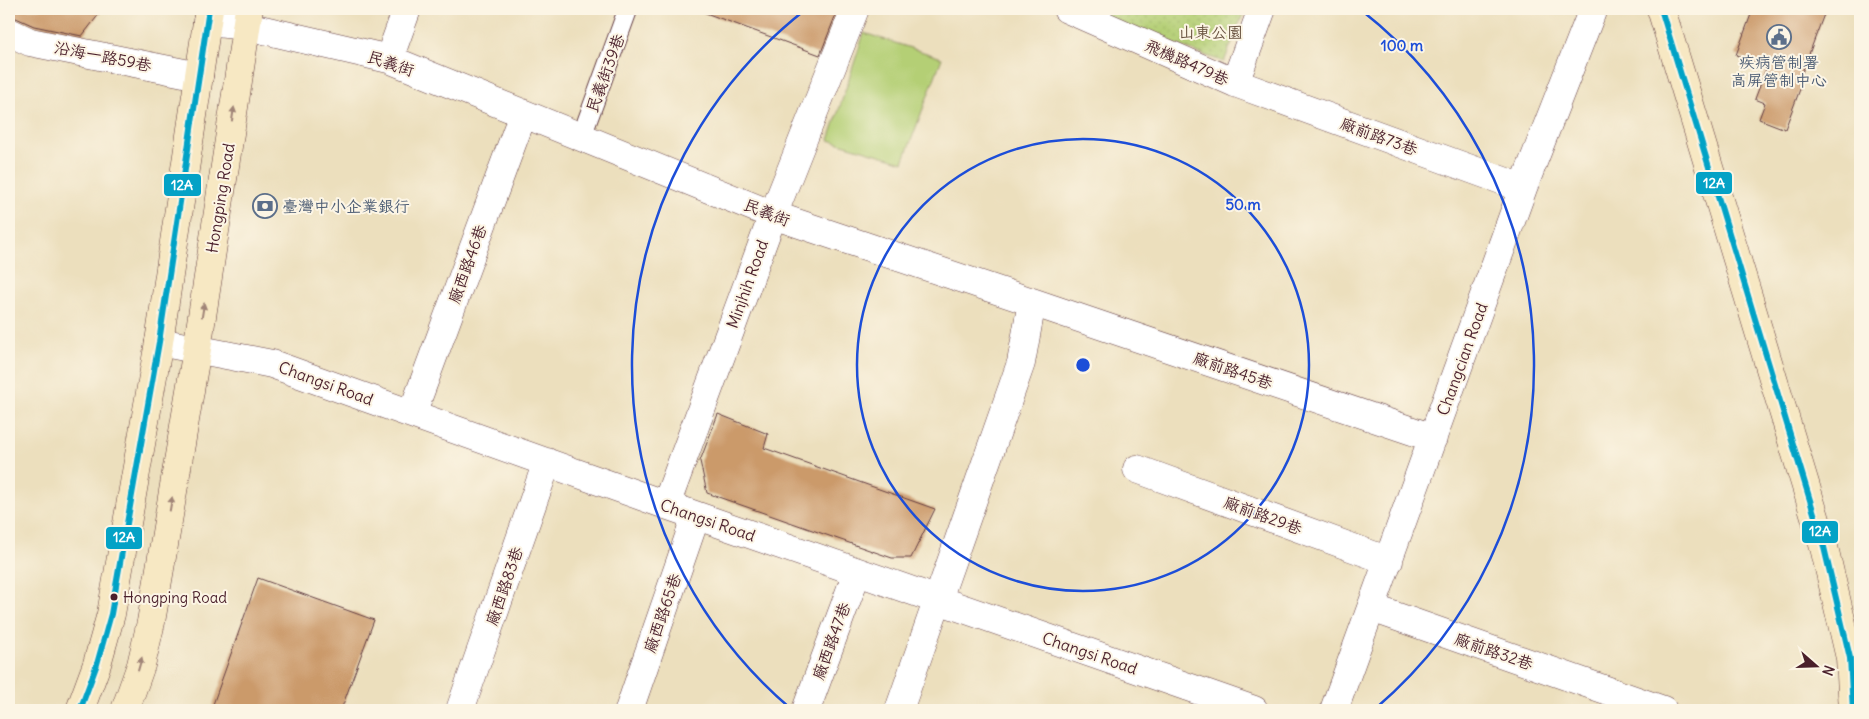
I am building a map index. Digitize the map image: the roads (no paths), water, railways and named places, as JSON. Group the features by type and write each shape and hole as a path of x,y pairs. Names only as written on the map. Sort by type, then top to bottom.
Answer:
{"street":[{"path":"389,60 407,9"},
{"name":"Minjhih Road","path":"666,505 773,215 855,9"},
{"name":"飛機路479巷","path":"1067,9 1235,83 1262,9"},
{"name":"Changcian Road","path":"1334,710 1524,188 1593,9"},
{"path":"1662,9 1823,543 1850,658 1855,706"},
{"path":"80,710 97,664 111,614 159,342 208,16"},
{"name":"民義街","path":"208,16 248,18 389,60 773,215 1032,302"},
{"name":"Hongping Road","path":"125,710 140,665 151,622 197,349 248,18"},
{"name":"沿海一路59巷","path":"9,32 30,42 199,76"},
{"name":"廠前路73巷","path":"1235,83 1524,188"},
{"name":"廠西路46巷","path":"412,414 522,114"},
{"path":"899,710 1022,363 1032,302"},
{"name":"廠前路45巷","path":"1032,302 1433,438"},
{"name":"Changsi Road","path":"159,342 272,364 696,516 1254,710"},
{"name":"廠西路83巷","path":"460,710 547,462"},
{"name":"廠前路29巷","path":"1137,469 1389,561"},
{"name":"廠西路65巷","path":"629,710 696,516"},
{"name":"廠西路47巷","path":"806,710 857,572"},
{"name":"廠前路32巷","path":"1372,608 1614,702 1664,710"}],"lane":[{"name":"民義街39巷","path":"581,138 628,9"}],"place":[{"name":"疾病管制署 高屏管制中心","path":"1779,37"},
{"name":"臺灣中小企業銀行","path":"265,206"},
{"name":"Hongping Road","path":"114,597"}],"park label":[{"name":"山東公園","path":"1211,32"}]}
